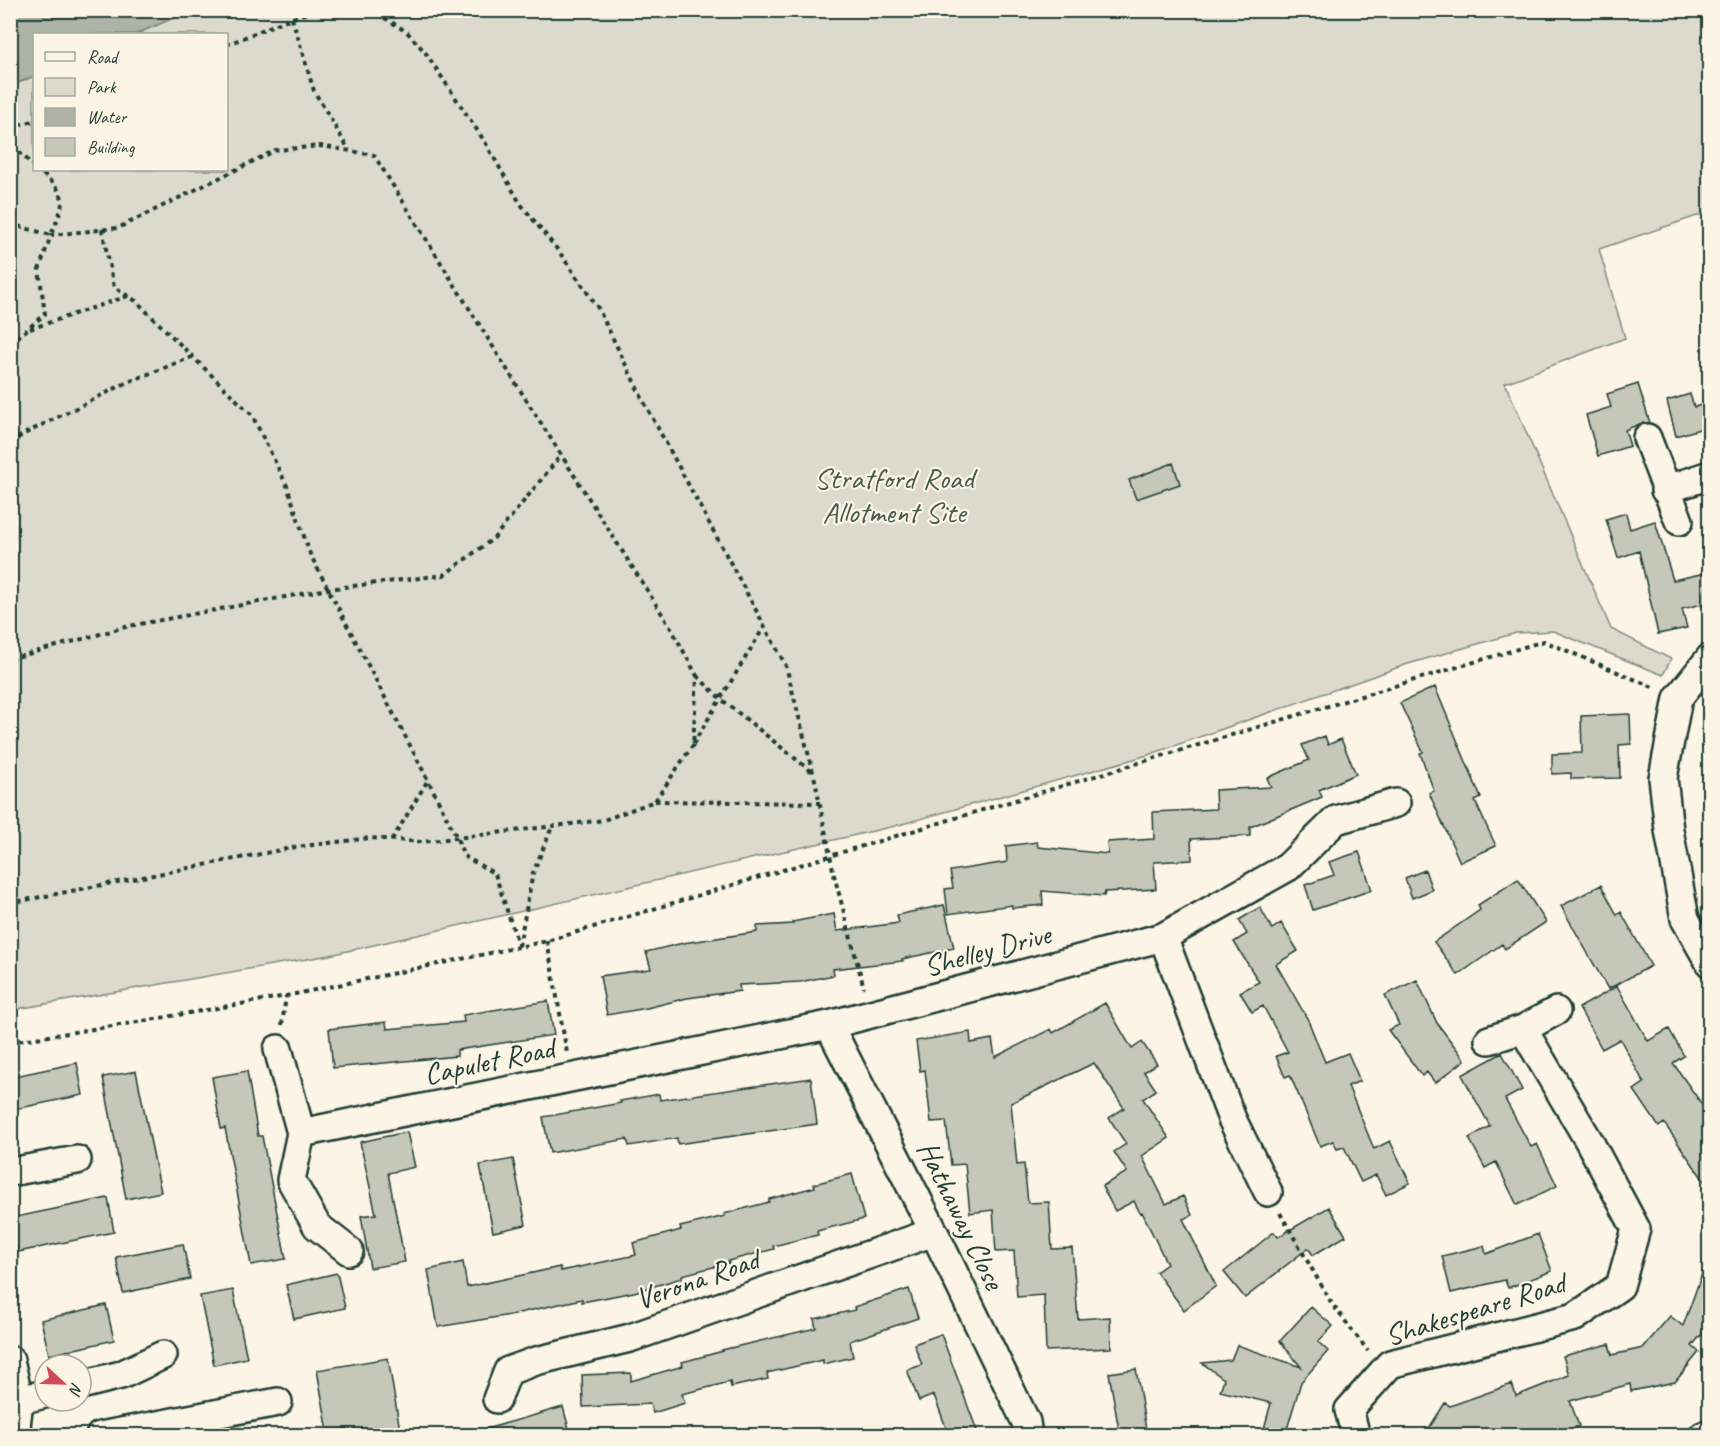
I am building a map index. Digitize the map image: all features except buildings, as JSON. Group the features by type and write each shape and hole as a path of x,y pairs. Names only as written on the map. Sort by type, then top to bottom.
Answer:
{"street":[{"path":"1647,438 1665,490 1679,521"},
{"path":"1665,490 1710,474"},
{"path":"1710,657 1678,698 1663,778 1685,919 1710,963"},
{"name":"Shelley Drive","path":"829,1026 1162,938 1288,867 1336,820 1396,803"},
{"path":"1162,938 1232,1119 1268,1192"},
{"path":"1489,1040 1523,1029 1556,1011"},
{"name":"Capulet Road","path":"301,1133 829,1026"},
{"name":"Hathaway Close","path":"829,1026 934,1232 1026,1422 1028,1436"},
{"name":"Shakespeare Road","path":"1356,1436 1349,1410 1390,1364 1575,1317 1620,1286 1636,1229 1589,1141 1523,1029"},
{"path":"278,1049 301,1133 291,1180 317,1226 349,1251"},
{"path":"10,1172 77,1160"},
{"name":"Verona Road","path":"497,1399 508,1371 536,1361 630,1338 934,1232"},
{"path":"93,1382 121,1375 163,1355"},
{"path":"10,1360 32,1397 15,1436"},
{"path":"100,1436 278,1402"},
{"path":"1702,1436 1710,1433"}],"path":[{"path":"228,44 317,10"},
{"path":"368,10 407,32 426,52 485,142 520,203 560,253 598,308 645,404 786,666 813,773 830,856 871,1015"},
{"path":"292,18 314,91 349,151"},
{"path":"10,127 33,121"},
{"path":"10,224 51,235 118,228 276,150 321,146 374,155 671,628 697,676 721,699 813,773"},
{"path":"10,150 18,152 33,165"},
{"path":"10,344 45,314 39,270 62,208 59,188 39,171"},
{"path":"102,229 114,287 136,301 252,415 287,486 310,554 428,780 464,856 495,874 519,947"},
{"path":"26,330 129,296"},
{"path":"10,443 128,382 192,357"},
{"path":"10,659 129,626 328,589 444,575 494,538 561,455"},
{"path":"654,801 693,745 765,627"},
{"path":"10,1042 286,996 547,941 1544,641 1678,698"},
{"path":"693,745 697,676"},
{"path":"393,840 428,780"},
{"path":"10,903 296,848 370,838 422,842 604,820 654,801 819,803"},
{"path":"519,947 533,873 553,826"},
{"path":"547,941 571,1078"},
{"path":"1268,1192 1332,1305 1384,1371"}],"green space":[{"name":"Stratford Road Allotment Site","path":"190,11 1709,11 1709,212 1599,249 1625,338 1505,383 1611,629 1671,659 1663,675 1553,631 1516,633 1408,664 1148,755 895,826 330,955 11,1010 11,86 33,76 33,171 228,171 228,33 138,33"}],"water":[{"path":"27,10 190,10 138,33 33,33 33,76 11,86 11,17"}]}
